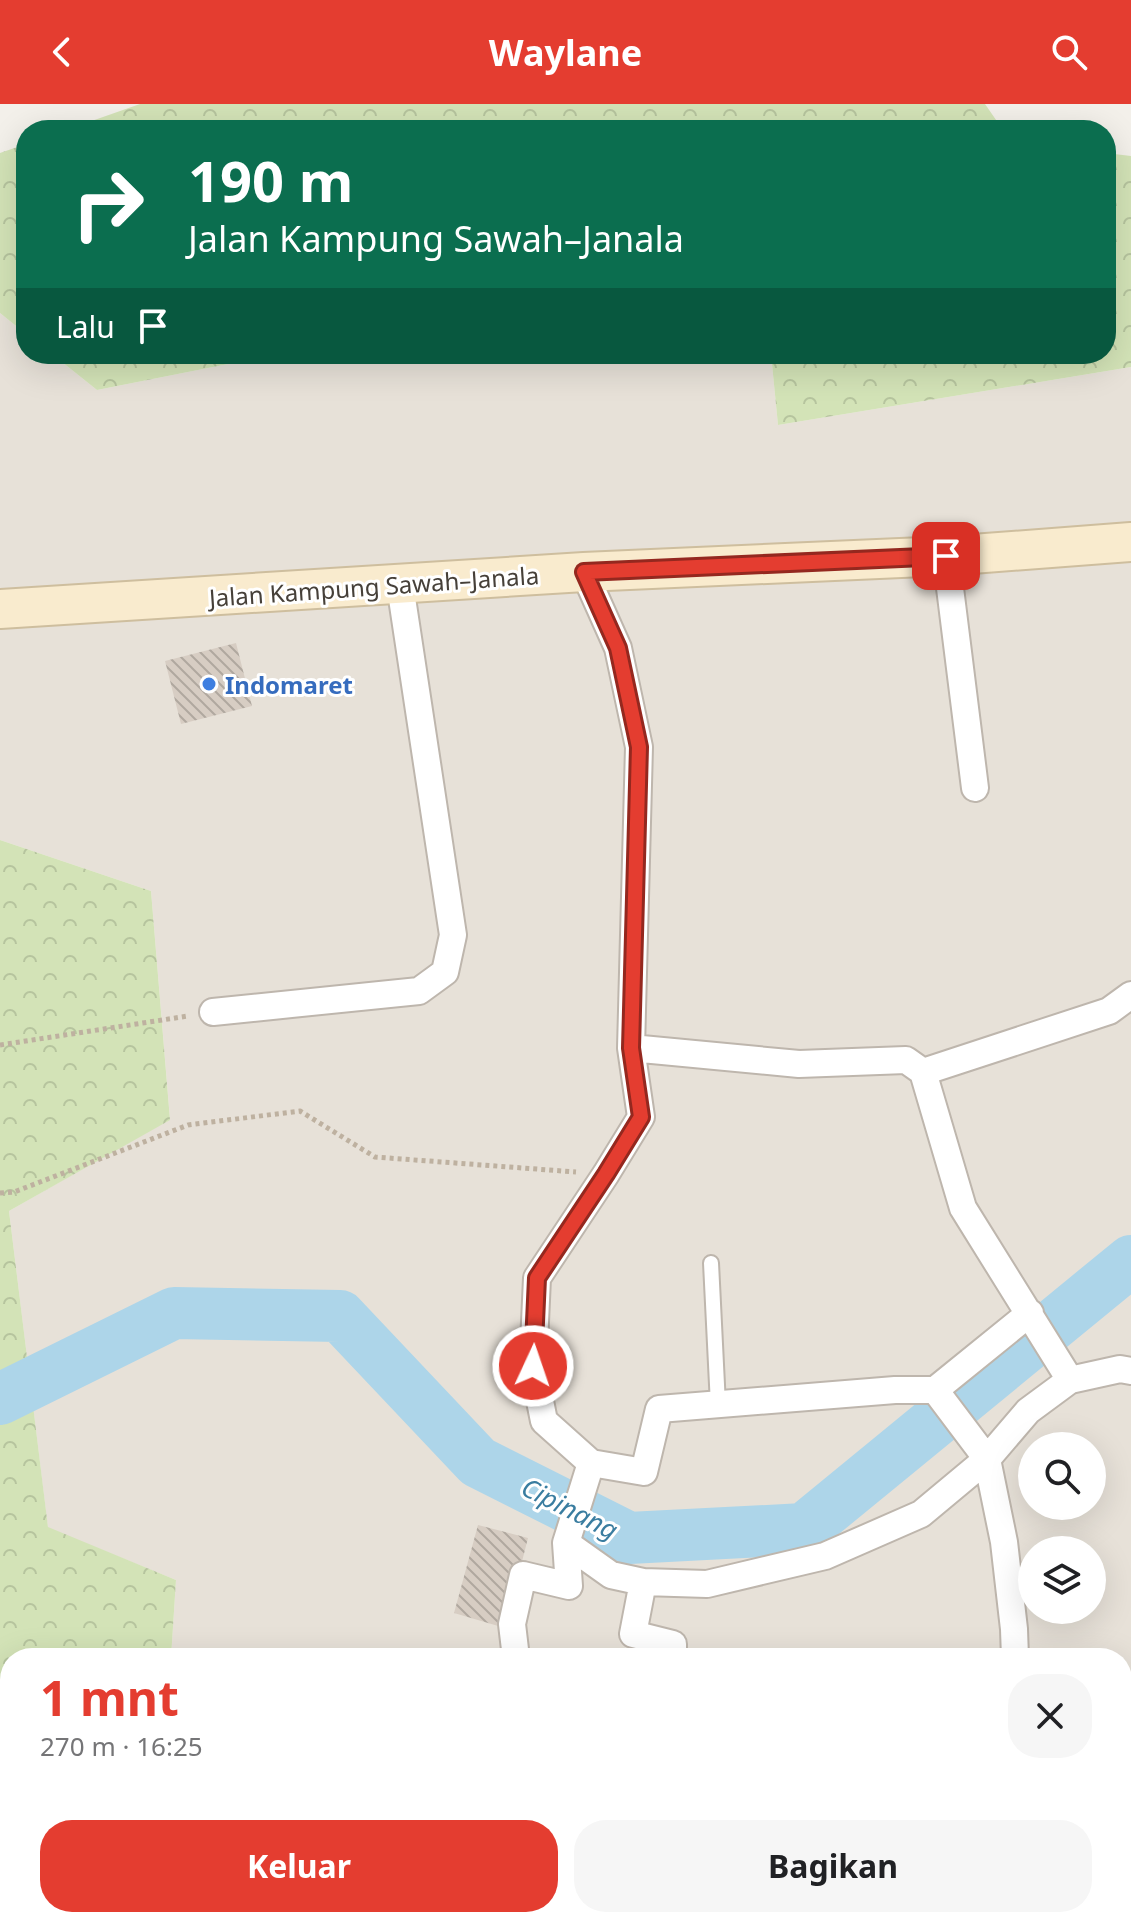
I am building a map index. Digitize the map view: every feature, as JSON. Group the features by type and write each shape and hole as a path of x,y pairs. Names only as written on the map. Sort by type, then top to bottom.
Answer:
{"main road":[{"name":"Jalan Kampung Sawah–Janala","path":"0,609 584,572 946,556 1131,542"}],"street":[{"path":"946,556 975,788"},
{"path":"584,572 618,648 639,747 631,1048 641,1117 537,1278 533,1366 544,1421 591,1463 644,1472 659,1409 895,1390 940,1396 984,1455 1004,1542 1015,1648"},
{"path":"213,1012 419,991 445,972 453,935 400,585"},
{"path":"923,1072 1109,1011 1131,995"},
{"path":"631,1048 799,1064 906,1060 923,1072 963,1208 1067,1376"},
{"path":"940,1396 1034,1319"},
{"path":"566,1543 611,1575 643,1582 707,1584 825,1556 921,1514 1067,1376 1120,1369 1131,1371"},
{"path":"515,1648 512,1624 523,1575 569,1586 566,1543 591,1463"},
{"path":"643,1582 633,1634 673,1644 673,1648"}],"lane":[{"path":"711,1263 718,1405"}],"path":[{"path":"0,1045 213,1012"},
{"path":"0,1193 14,1192 188,1125 300,1111 375,1157 606,1174"}],"shaded area":[{"path":"0,313 16,326 16,364 64,364 97,390 228,364 772,364 778,425 1131,367 1131,1648 172,1648 176,1580 48,1528 9,1211 170,1119 151,891 0,840"}],"green space":[{"path":"140,104 985,104 996,120 94,120"},
{"path":"16,147 16,326 0,313 0,153"},
{"path":"1116,154 1131,156 1131,367 778,425 772,364 1116,364"},
{"path":"64,364 228,364 97,390"},
{"path":"0,840 151,891 170,1120 9,1211 48,1527 176,1580 172,1648 0,1648"}],"building":[{"name":"Indomaret","path":"236,643 252,706 181,724 165,661"},
{"path":"478,1525 528,1538 505,1628 454,1613"}],"waterway":[{"name":"Cipinang","path":"0,1399 174,1313 340,1316 478,1462 629,1538 804,1529 1131,1261"}],"place":[{"name":"Indomaret","path":"209,684"}],"route":[{"path":"533,1366 537,1278 641,1117 631,1048 639,747 618,648 584,572 946,556"}]}
